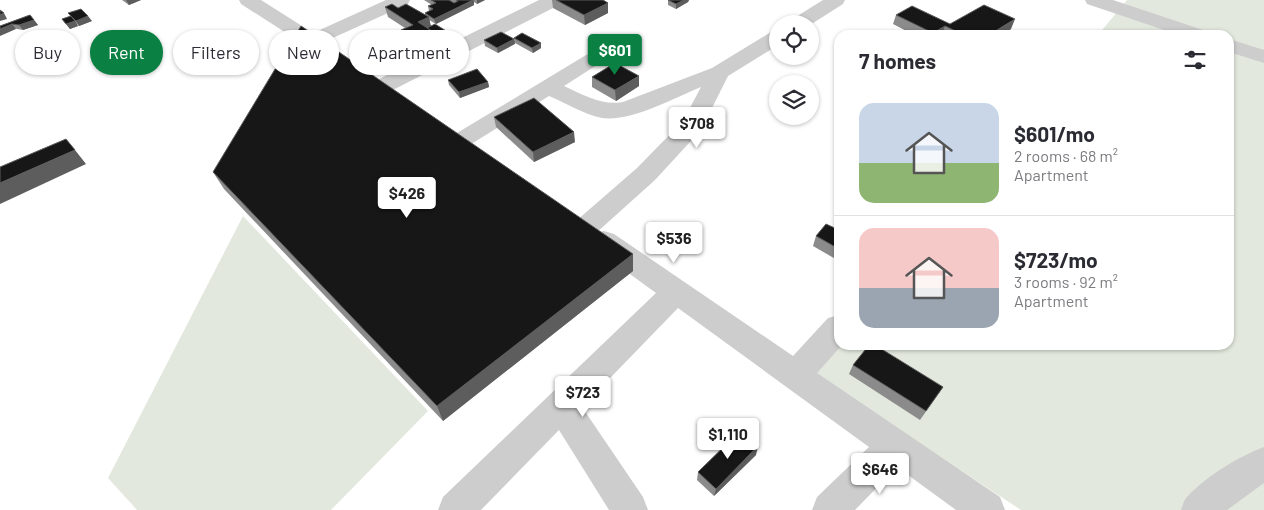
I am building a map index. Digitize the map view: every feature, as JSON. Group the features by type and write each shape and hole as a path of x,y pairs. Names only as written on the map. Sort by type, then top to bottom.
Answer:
{"street":[{"path":"248,0 294,30"},
{"path":"335,30 401,0"},
{"path":"381,87 554,0"},
{"path":"812,15 836,0"},
{"path":"1094,0 1184,30"},
{"path":"548,87 602,111 629,108 719,72 769,41"},
{"path":"1234,47 1264,57"},
{"path":"460,141 593,59"},
{"path":"339,60 404,103"},
{"path":"584,228 646,174 693,125 719,72"},
{"path":"436,125 484,157"},
{"path":"561,211 987,510"},
{"path":"456,510 676,292"},
{"path":"796,375 834,333"},
{"path":"562,405 630,510"},
{"path":"830,510 895,445"},
{"path":"1199,510 1228,486 1264,463"}],"shaded area":[{"path":"1127,0 1264,0 1264,510 1021,510 813,373 834,350 1234,350 1234,30 1102,30"},
{"path":"243,216 428,411 331,510 137,510 108,478"}],"building":[{"path":"431,0 449,0 454,3 458,1 456,0 473,0 434,19 425,13 433,9 428,6 436,3"},
{"path":"556,0 603,0 608,3 584,15"},
{"path":"668,0 684,0 676,4"},
{"path":"392,4 398,8 406,4 429,17 418,22 430,30 401,30 413,25 385,7"},
{"path":"984,5 1015,19 997,30 953,30 945,26 938,30 927,30 896,15 912,6 950,24"},
{"path":"81,9 88,16 76,21 68,13"},
{"path":"30,15 34,20 19,25 12,24 0,29 0,26"},
{"path":"71,16 75,21 66,24 62,19"},
{"path":"435,24 445,30 430,30 427,28"},
{"path":"301,26 307,30 299,30"},
{"path":"501,32 514,39 497,48 484,40"},
{"path":"522,33 541,43 532,48 514,38"},
{"path":"339,52 349,59 349,75 372,75 633,254 437,406 213,172 271,75 339,75"},
{"path":"615,63 639,76 615,90 592,77"},
{"path":"477,69 488,82 459,92 448,80 461,75 469,75 469,72"},
{"path":"534,98 574,132 533,152 494,117"},
{"path":"66,139 75,150 0,183 0,167"},
{"path":"826,224 834,228 834,246 816,236"},
{"path":"865,350 883,350 943,387 926,411 853,365"},
{"path":"740,431 758,446 716,489 698,472"}]}
